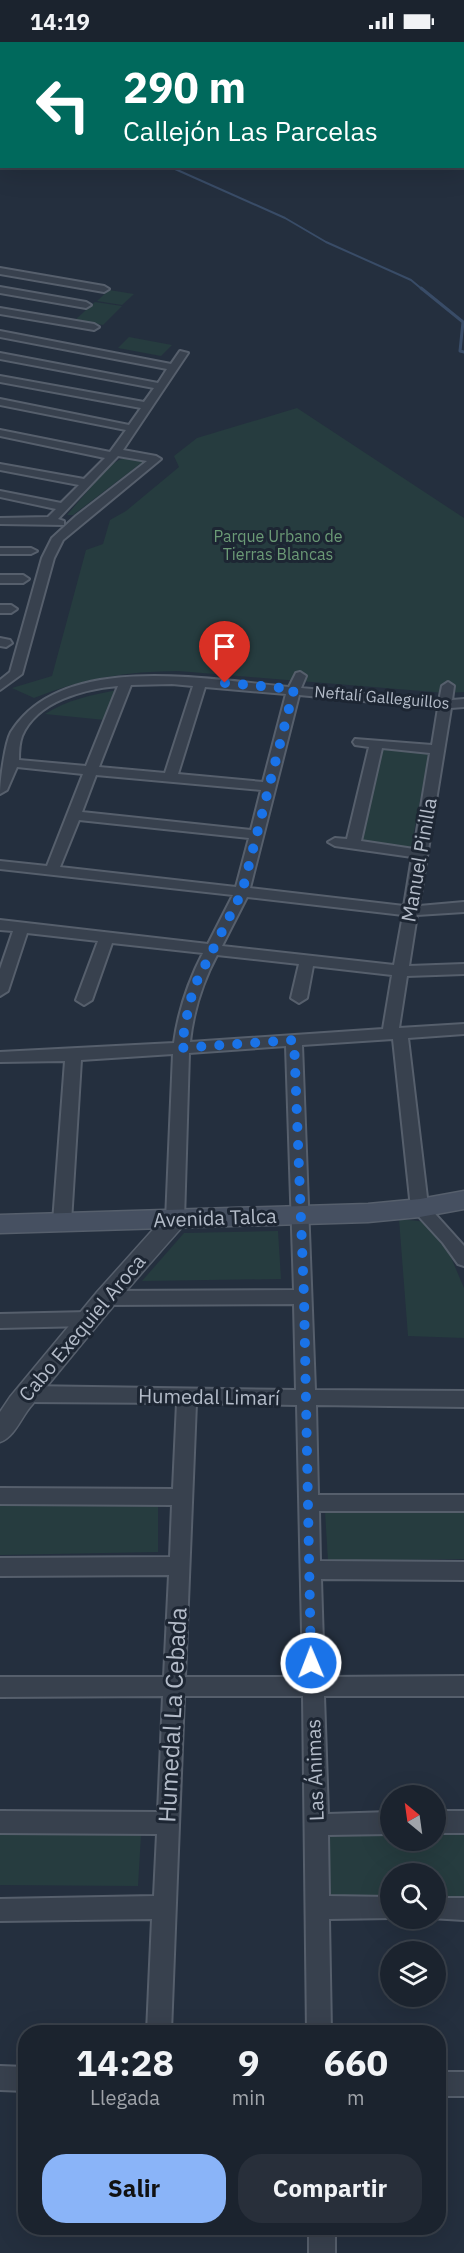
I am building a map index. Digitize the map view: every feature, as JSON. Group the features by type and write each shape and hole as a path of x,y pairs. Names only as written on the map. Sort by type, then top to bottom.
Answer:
{"main road":[{"name":"Avenida Talca","path":"0,1224 368,1213 420,1208 464,1200"}],"street":[{"path":"0,271 104,289 54,332"},
{"path":"2,293 23,275"},
{"path":"2,293 86,305"},
{"path":"0,311 54,332 173,367"},
{"path":"0,334 54,332 94,327"},
{"path":"51,520 114,454 183,353"},
{"path":"0,356 160,386"},
{"path":"0,379 147,406"},
{"path":"0,402 131,428"},
{"path":"0,434 156,459 69,527 51,551 16,674 0,685"},
{"path":"0,466 86,483"},
{"path":"0,494 64,507"},
{"path":"0,521 51,520 69,527"},
{"path":"0,551 31,551"},
{"path":"0,579 23,579"},
{"path":"175,1220 181,1048 189,1005 211,950 242,892 294,689 300,676"},
{"name":"Neftalí Galleguillos","path":"0,790 12,763 12,745 15,736 36,711 77,691 150,679 294,689 445,705 464,703"},
{"path":"170,777 201,681"},
{"path":"52,871 126,682"},
{"name":"Manuel Pinilla","path":"420,1208 395,1033 401,971 448,686"},
{"path":"360,742 438,750"},
{"path":"353,844 376,744"},
{"path":"12,763 269,787"},
{"path":"74,815 257,835"},
{"path":"335,842 420,854"},
{"path":"0,866 412,911 464,907"},
{"path":"0,925 401,971 464,969"},
{"path":"0,991 22,927"},
{"path":"84,1000 107,938"},
{"path":"299,999 307,960"},
{"path":"0,1057 73,1055 464,1029"},
{"name":"Las Ánimas","path":"294,1040 299,1216 304,1297 319,2025"},
{"path":"62,1222 73,1055"},
{"path":"420,1208 449,1238 464,1259"},
{"name":"Cabo Exequiel Aroca","path":"3,1420 105,1298 175,1220"},
{"path":"105,1298 304,1297"},
{"path":"0,1321 88,1319"},
{"name":"Humedal Limarí","path":"27,1394 464,1399"},
{"name":"Humedal La Cebada","path":"159,2025 187,1397"},
{"path":"0,1496 183,1497"},
{"path":"308,1503 464,1503"},
{"path":"0,1567 179,1566"},
{"path":"310,1569 464,1571"},
{"path":"0,1687 464,1686"},
{"path":"0,1822 168,1823"},
{"path":"446,1822 464,1822"},
{"path":"316,1825 380,1823"},
{"path":"0,1910 164,1907"},
{"path":"316,1907 380,1908"},
{"path":"446,1909 464,1909"},
{"path":"0,2078 18,2079"},
{"path":"446,2084 464,2084"},
{"path":"322,2235 322,2253"}],"green space":[{"path":"109,290 134,294 122,305 97,301"},
{"path":"95,302 122,306 103,325 75,320"},
{"path":"129,337 172,345 161,356 118,348"},
{"name":"Parque Urbano de Tierras Blancas","path":"297,408 464,518 464,692 446,693 178,671 104,677 51,691 34,698 12,688 52,676 86,550 103,544 110,520 126,511 179,467 174,456 197,438"},
{"path":"130,457 144,461 73,515 67,515 109,466"},
{"path":"117,690 105,720 45,714 89,696"},
{"path":"381,749 429,754 411,847 360,841"},
{"path":"399,1219 428,1222 450,1255 464,1288 464,1338 408,1336"},
{"path":"278,1231 281,1279 142,1281 184,1233"},
{"path":"158,1503 158,1552 0,1555 0,1505"},
{"path":"464,1509 464,1559 328,1561 325,1511"},
{"path":"464,1832 464,1897 446,1897 446,1863 380,1863 380,1898 331,1899 328,1834 380,1833 380,1851 446,1851 446,1833"},
{"path":"0,1833 141,1835 138,1886 0,1885"}],"waterway":[{"path":"160,168 175,169"},
{"path":"175,169 190,168"},
{"path":"175,169 285,218 326,242 411,280 423,290"},
{"path":"421,288 463,322 460,351 464,352"}],"route":[{"path":"225,683 294,689 242,892 195,985 184,1026 181,1048 294,1040 299,1216 304,1297 311,1663"}]}
